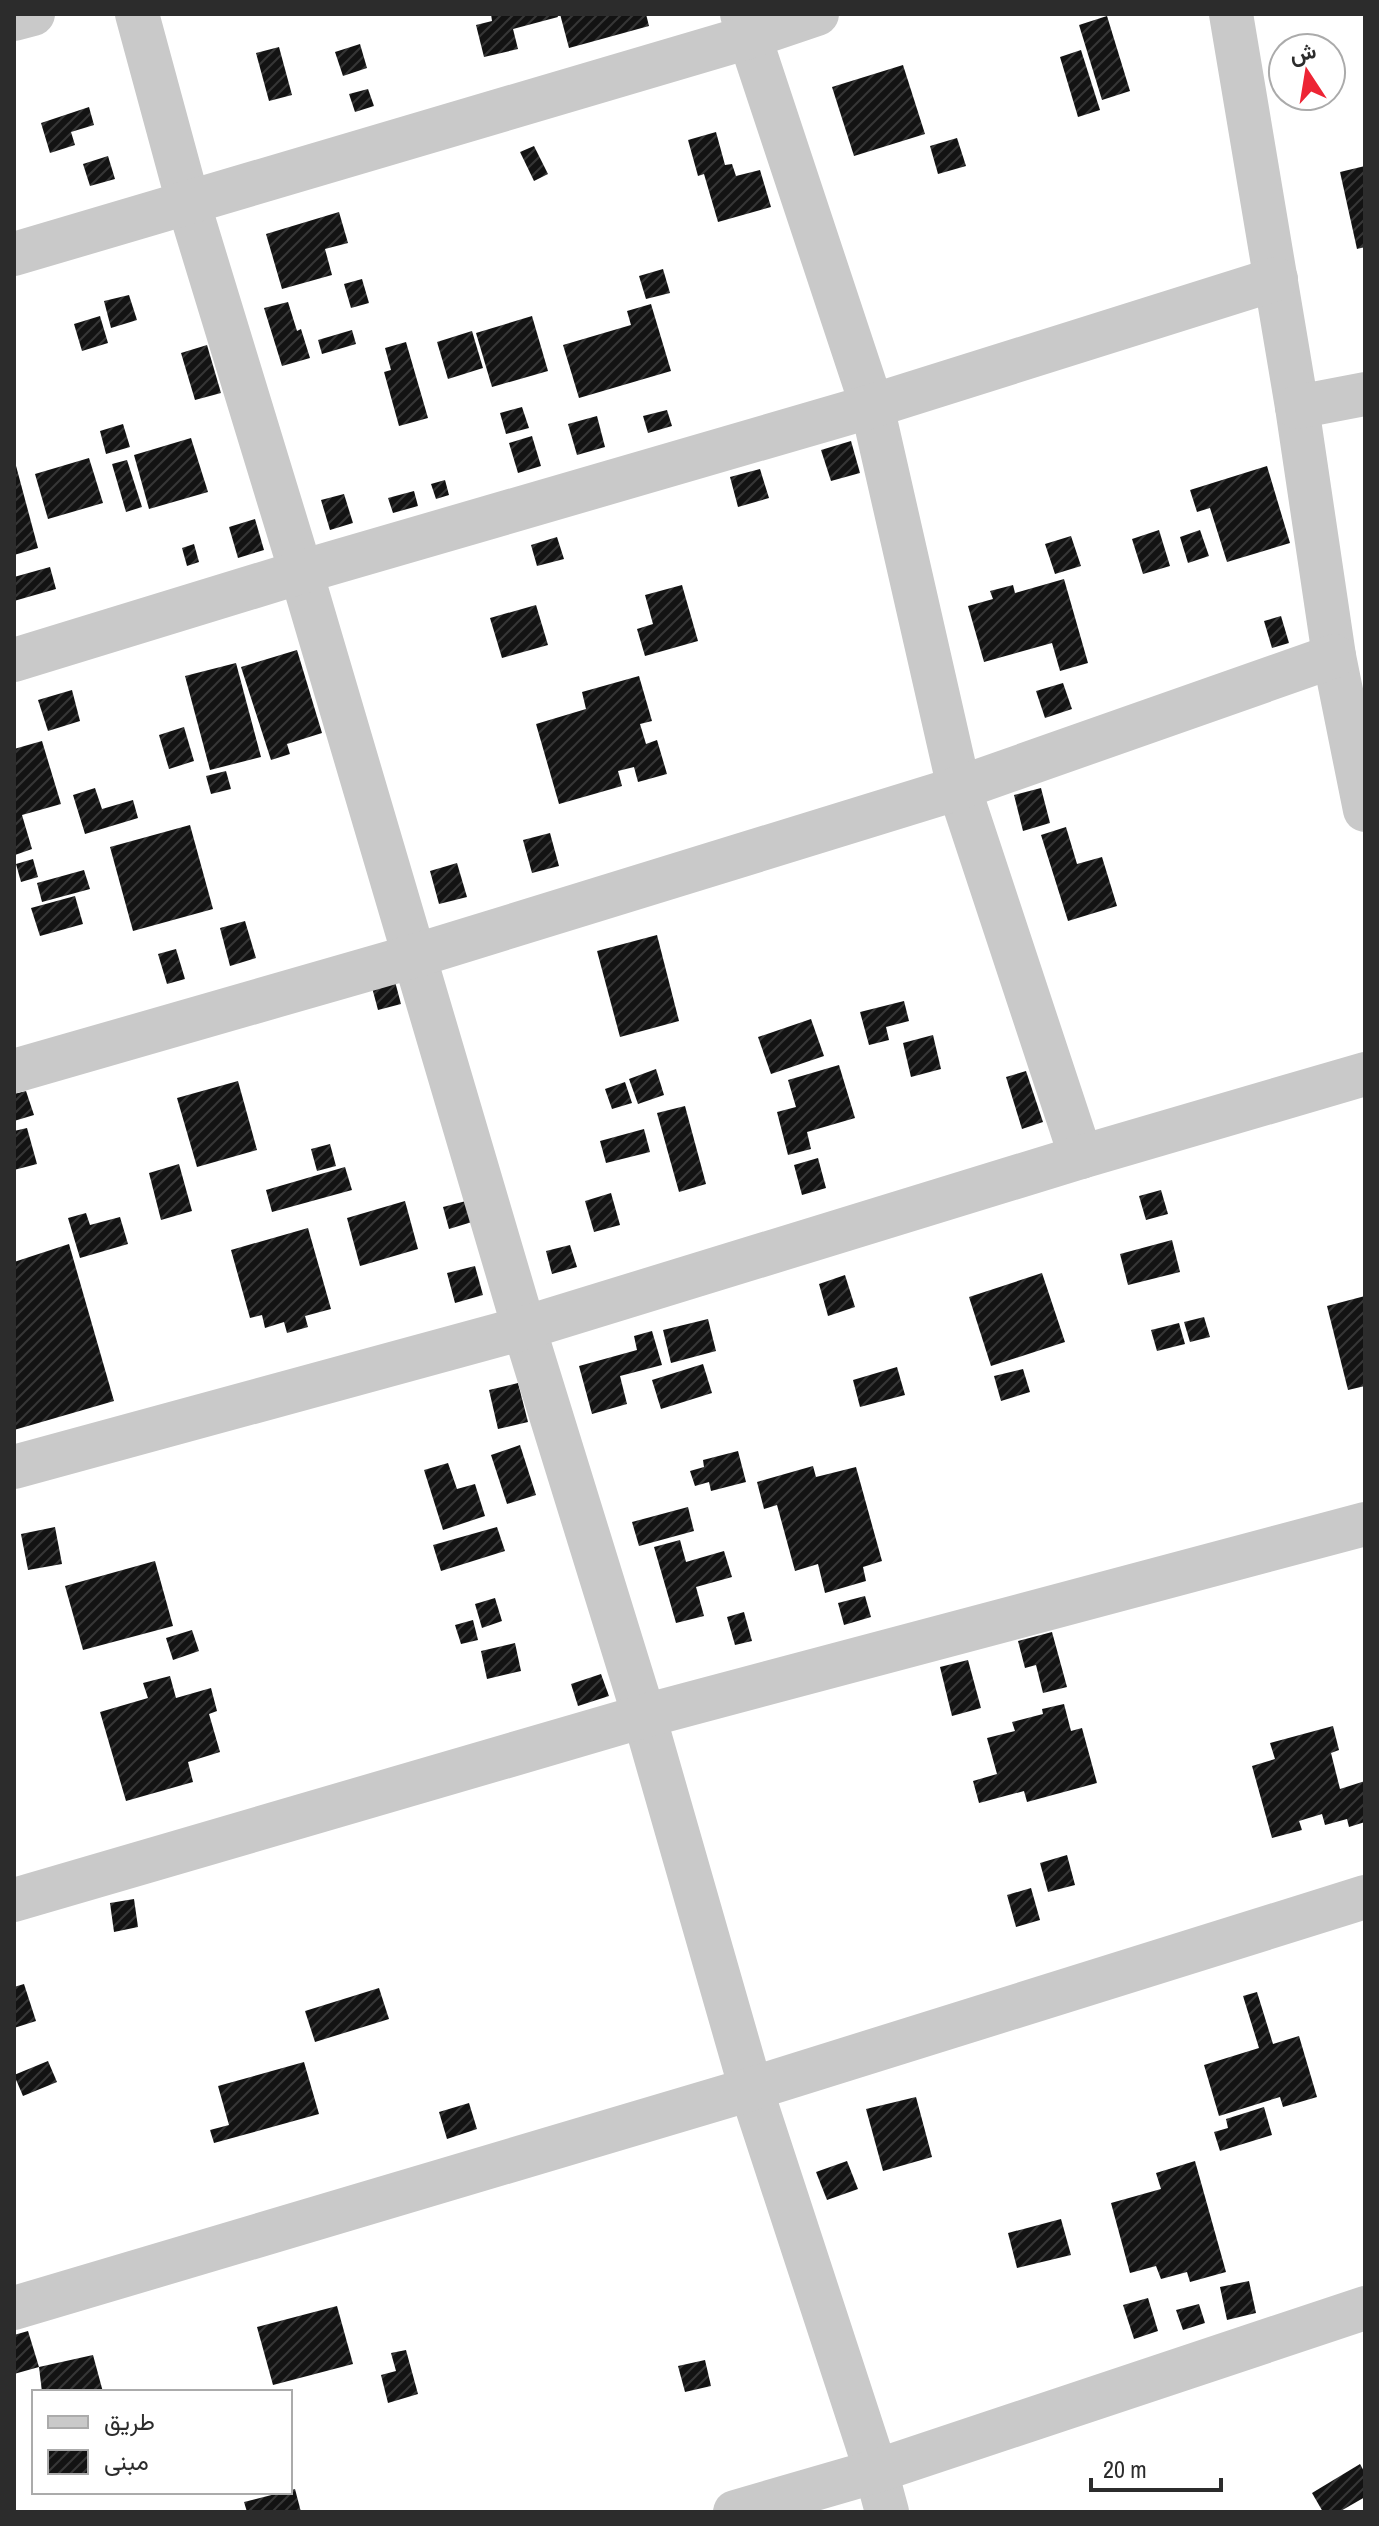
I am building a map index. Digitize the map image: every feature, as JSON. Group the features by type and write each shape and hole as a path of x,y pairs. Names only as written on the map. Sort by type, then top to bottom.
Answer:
{"street":[{"path":"14,19 33,14"},
{"path":"137,14 188,202 301,572 524,1328 644,1716 751,2089 882,2491"},
{"path":"14,254 746,26 817,14"},
{"path":"1231,14 1297,407 1334,656 1365,810"},
{"path":"746,26 872,406 959,788 1081,1157"},
{"path":"14,660 301,572 872,406 1276,279"},
{"path":"1297,407 1365,394"},
{"path":"14,1071 414,956 959,788 1334,656"},
{"path":"14,1467 524,1328 1081,1157 1365,1074"},
{"path":"14,1900 644,1716 1365,1524"},
{"path":"14,2308 751,2089 1365,1897"},
{"path":"735,2512 882,2491 1365,2308"}],"building":[{"path":"491,14 557,14 558,17 513,29 518,49 484,57 476,25 492,21"},
{"path":"560,14 646,14 649,26 569,48"},
{"path":"1107,16 1130,91 1102,100 1079,25"},
{"path":"360,44 367,68 343,76 335,52"},
{"path":"279,47 292,95 269,101 256,53"},
{"path":"1081,50 1100,110 1078,117 1060,57"},
{"path":"903,65 925,134 854,156 832,87"},
{"path":"368,89 374,106 355,112 349,94"},
{"path":"89,107 94,125 71,132 75,145 50,153 41,123"},
{"path":"716,132 725,165 732,164 736,176 760,170 771,207 718,222 704,174 698,176 688,140"},
{"path":"957,138 966,166 938,174 930,146"},
{"path":"534,146 548,174 534,181 520,152"},
{"path":"108,156 115,179 90,186 83,164"},
{"path":"1365,166 1365,247 1357,249 1340,172"},
{"path":"339,212 348,243 325,249 332,275 282,289 266,234"},
{"path":"663,269 670,293 646,299 639,276"},
{"path":"362,279 369,303 351,308 344,284"},
{"path":"129,295 137,320 111,328 104,301"},
{"path":"288,302 310,358 282,366 264,308"},
{"path":"651,304 671,371 579,398 563,345 631,325 627,311"},
{"path":"100,316 108,343 82,351 74,324"},
{"path":"532,316 548,371 492,387 476,333"},
{"path":"352,330 356,344 322,354 318,340"},
{"path":"472,331 483,368 448,379 437,342"},
{"path":"406,342 428,418 399,426 384,372 391,370 385,348"},
{"path":"207,345 221,393 195,400 181,353"},
{"path":"522,407 529,428 506,434 500,413"},
{"path":"667,410 672,426 648,433 643,416"},
{"path":"597,416 605,447 577,455 568,424"},
{"path":"123,424 130,447 106,454 100,431"},
{"path":"532,436 541,466 518,473 509,443"},
{"path":"191,438 208,492 149,509 134,455"},
{"path":"851,441 860,473 831,481 821,450"},
{"path":"89,458 103,503 48,519 35,474"},
{"path":"127,460 142,507 126,512 112,464"},
{"path":"14,463 38,548 14,555"},
{"path":"1267,466 1290,543 1227,562 1210,508 1197,512 1190,490"},
{"path":"760,469 769,498 738,507 730,477"},
{"path":"445,480 449,495 436,499 431,484"},
{"path":"414,491 418,506 393,513 388,498"},
{"path":"344,494 353,523 330,530 321,500"},
{"path":"255,519 264,550 238,558 229,527"},
{"path":"1159,530 1170,566 1143,574 1132,539"},
{"path":"1200,530 1209,556 1188,563 1180,537"},
{"path":"1071,536 1081,566 1055,574 1045,544"},
{"path":"557,537 564,559 537,566 531,545"},
{"path":"194,544 199,562 187,566 182,548"},
{"path":"50,567 56,589 14,601 14,577"},
{"path":"1064,579 1088,663 1060,671 1052,643 984,662 968,606 993,599 990,591 1013,585 1015,593"},
{"path":"682,585 698,641 645,656 637,629 653,624 645,595"},
{"path":"536,605 548,645 502,658 490,618"},
{"path":"1281,616 1289,643 1272,648 1264,621"},
{"path":"297,650 322,733 287,744 290,754 271,760 241,667"},
{"path":"236,663 261,757 210,770 185,676"},
{"path":"639,676 652,721 640,724 646,744 657,740 667,774 638,782 634,767 618,771 622,786 559,804 536,724 586,709 582,692"},
{"path":"1063,683 1072,709 1045,718 1036,691"},
{"path":"72,690 80,721 48,731 38,700"},
{"path":"184,727 194,761 169,769 159,735"},
{"path":"42,741 61,804 22,815 32,849 15,855 14,749"},
{"path":"226,771 231,789 211,794 206,776"},
{"path":"95,788 102,809 133,800 138,818 85,834 73,795"},
{"path":"1041,788 1050,823 1023,831 1014,795"},
{"path":"190,825 213,909 133,931 110,847"},
{"path":"1066,827 1077,864 1102,857 1117,906 1068,921 1041,835"},
{"path":"550,833 559,866 532,873 523,840"},
{"path":"33,859 38,877 21,882 16,864"},
{"path":"457,863 467,897 439,904 430,871"},
{"path":"84,870 90,889 42,902 37,883"},
{"path":"75,896 83,924 40,936 31,908"},
{"path":"245,921 256,958 230,966 220,928"},
{"path":"657,935 679,1021 620,1037 597,951"},
{"path":"176,949 185,979 167,984 158,954"},
{"path":"393,974 401,1004 378,1010 370,980"},
{"path":"904,1001 909,1021 886,1027 889,1040 869,1045 860,1012"},
{"path":"811,1019 824,1056 771,1074 758,1037"},
{"path":"933,1035 941,1069 911,1077 903,1043"},
{"path":"839,1065 855,1118 807,1132 811,1149 788,1155 777,1112 796,1107 788,1080"},
{"path":"656,1069 664,1095 638,1104 629,1079"},
{"path":"1026,1071 1043,1122 1022,1129 1006,1077"},
{"path":"238,1081 257,1150 197,1167 177,1098"},
{"path":"625,1082 632,1103 612,1109 605,1089"},
{"path":"26,1091 34,1115 14,1121 14,1094"},
{"path":"685,1106 706,1184 679,1192 657,1113"},
{"path":"27,1128 37,1164 14,1170 14,1131"},
{"path":"644,1129 650,1152 606,1163 600,1141"},
{"path":"330,1144 336,1166 317,1171 311,1149"},
{"path":"818,1158 826,1188 802,1195 794,1165"},
{"path":"179,1164 192,1211 161,1220 149,1173"},
{"path":"345,1167 352,1190 272,1212 266,1190"},
{"path":"1161,1190 1168,1214 1146,1220 1139,1196"},
{"path":"611,1193 620,1225 594,1232 585,1201"},
{"path":"405,1201 418,1249 360,1266 347,1218"},
{"path":"466,1201 472,1222 449,1229 443,1207"},
{"path":"86,1213 90,1225 120,1217 128,1244 80,1258 68,1218"},
{"path":"308,1228 331,1309 305,1316 308,1327 287,1333 284,1322 265,1328 262,1315 250,1318 231,1250"},
{"path":"1172,1240 1180,1272 1128,1285 1120,1254"},
{"path":"69,1244 114,1401 14,1430 14,1262"},
{"path":"570,1245 577,1267 552,1274 546,1251"},
{"path":"475,1266 483,1295 455,1303 447,1273"},
{"path":"1042,1273 1065,1342 991,1366 969,1297"},
{"path":"845,1275 855,1307 828,1316 819,1284"},
{"path":"1365,1296 1365,1386 1348,1390 1327,1306"},
{"path":"1204,1317 1210,1337 1190,1342 1184,1322"},
{"path":"708,1319 716,1351 671,1363 663,1330"},
{"path":"1179,1323 1185,1344 1157,1351 1151,1330"},
{"path":"652,1331 662,1365 620,1376 627,1404 592,1414 579,1366 637,1350 634,1336"},
{"path":"703,1364 712,1393 661,1409 652,1380"},
{"path":"897,1367 905,1395 860,1407 853,1380"},
{"path":"1023,1369 1030,1392 1001,1401 994,1376"},
{"path":"518,1383 528,1422 498,1429 489,1390"},
{"path":"520,1445 536,1495 507,1504 491,1455"},
{"path":"738,1451 746,1482 711,1491 709,1482 695,1486 690,1471 704,1467 703,1460"},
{"path":"448,1463 457,1489 475,1484 485,1516 443,1530 424,1470"},
{"path":"813,1466 816,1477 856,1467 882,1561 863,1567 866,1581 825,1593 818,1564 795,1571 777,1505 764,1509 757,1482"},
{"path":"688,1507 694,1531 639,1546 632,1522"},
{"path":"55,1527 62,1564 28,1570 21,1534"},
{"path":"497,1527 505,1551 441,1571 433,1545"},
{"path":"680,1540 686,1562 724,1551 732,1577 696,1587 704,1616 676,1623 654,1547"},
{"path":"155,1561 173,1626 83,1650 65,1586"},
{"path":"865,1596 871,1617 844,1625 838,1603"},
{"path":"495,1598 502,1621 482,1628 475,1604"},
{"path":"744,1612 752,1641 735,1645 727,1617"},
{"path":"473,1620 478,1640 461,1644 455,1625"},
{"path":"192,1630 199,1651 173,1660 166,1638"},
{"path":"1052,1632 1067,1687 1043,1693 1036,1665 1025,1668 1018,1641"},
{"path":"515,1643 521,1671 487,1679 481,1651"},
{"path":"968,1660 981,1708 952,1716 940,1667"},
{"path":"601,1674 609,1696 578,1706 571,1684"},
{"path":"170,1676 176,1698 211,1688 217,1711 209,1714 220,1752 188,1762 193,1782 126,1801 100,1712 148,1698 143,1683"},
{"path":"1064,1704 1071,1731 1082,1728 1097,1783 1027,1802 1024,1791 979,1803 973,1781 997,1774 987,1738 1015,1731 1012,1722 1043,1714 1042,1709"},
{"path":"1333,1726 1339,1750 1331,1753 1340,1789 1365,1781 1365,1822 1349,1827 1347,1819 1325,1825 1322,1814 1299,1821 1302,1830 1272,1838 1252,1766 1275,1759 1270,1743"},
{"path":"1067,1855 1075,1885 1048,1892 1040,1863"},
{"path":"1031,1888 1040,1920 1016,1927 1007,1895"},
{"path":"134,1899 138,1927 114,1932 110,1903"},
{"path":"24,1984 36,2021 14,2028 14,1987"},
{"path":"379,1988 389,2019 315,2042 305,2011"},
{"path":"1257,1992 1273,2044 1299,2036 1317,2097 1283,2107 1280,2097 1219,2116 1204,2065 1259,2048 1243,1996"},
{"path":"48,2061 57,2082 23,2096 14,2075"},
{"path":"304,2062 319,2114 214,2143 210,2130 229,2125 218,2086"},
{"path":"916,2097 932,2157 883,2171 866,2109"},
{"path":"469,2103 477,2129 447,2139 439,2112"},
{"path":"1264,2107 1272,2135 1220,2151 1214,2132 1228,2128 1226,2119"},
{"path":"847,2161 858,2189 827,2200 816,2172"},
{"path":"1195,2161 1226,2272 1190,2282 1187,2272 1161,2279 1156,2266 1130,2273 1111,2203 1161,2189 1156,2173"},
{"path":"1061,2219 1071,2255 1017,2268 1008,2233"},
{"path":"1249,2281 1256,2313 1227,2320 1220,2287"},
{"path":"1148,2298 1158,2331 1134,2339 1123,2305"},
{"path":"1199,2304 1205,2323 1183,2330 1176,2310"},
{"path":"337,2306 353,2364 273,2385 257,2327"},
{"path":"28,2331 39,2367 14,2374 14,2335"},
{"path":"406,2350 418,2394 388,2403 381,2375 396,2371 391,2353"},
{"path":"93,2355 102,2390 42,2390 39,2367"},
{"path":"705,2360 711,2386 685,2392 678,2366"},
{"path":"1360,2464 1365,2473 1365,2497 1339,2512 1323,2512 1312,2493"},
{"path":"295,2489 301,2512 247,2512 244,2502 275,2494 292,2494"}]}
